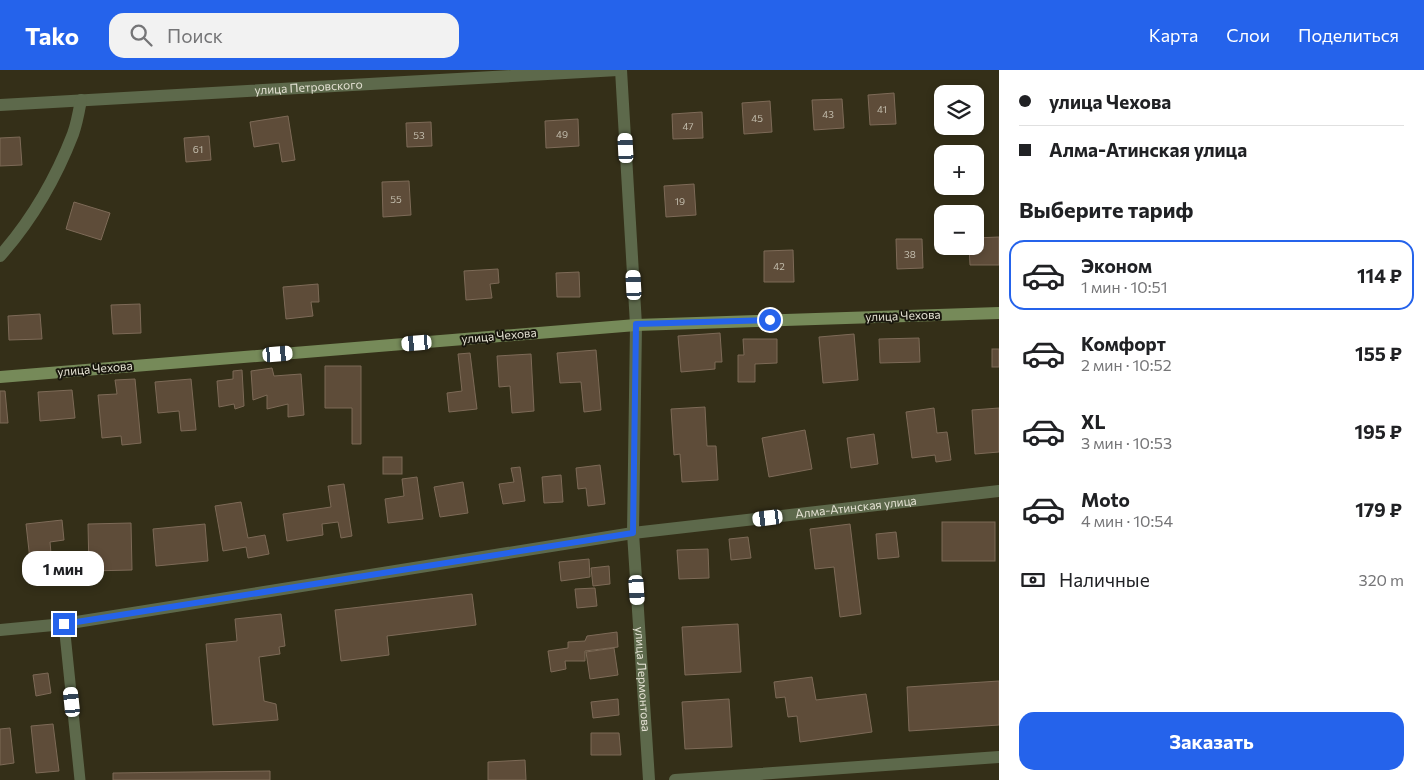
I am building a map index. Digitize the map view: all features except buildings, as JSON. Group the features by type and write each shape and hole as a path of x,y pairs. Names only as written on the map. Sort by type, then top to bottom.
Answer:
{"street":[{"name":"улица Петровского","path":"0,105 619,70"},
{"name":"улица Лермонтова","path":"619,70 636,324 633,533 649,780"},
{"path":"0,256 15,240 48,187 74,132 81,100"},
{"name":"улица Чехова","path":"0,377 636,324 999,313"},
{"name":"Алма-Атинская улица","path":"0,630 64,624 633,533 999,491"},
{"path":"675,780 999,757"}],"lane":[{"path":"64,624 80,780"}],"route":[{"path":"64,624 633,533 636,324 770,320"}]}
